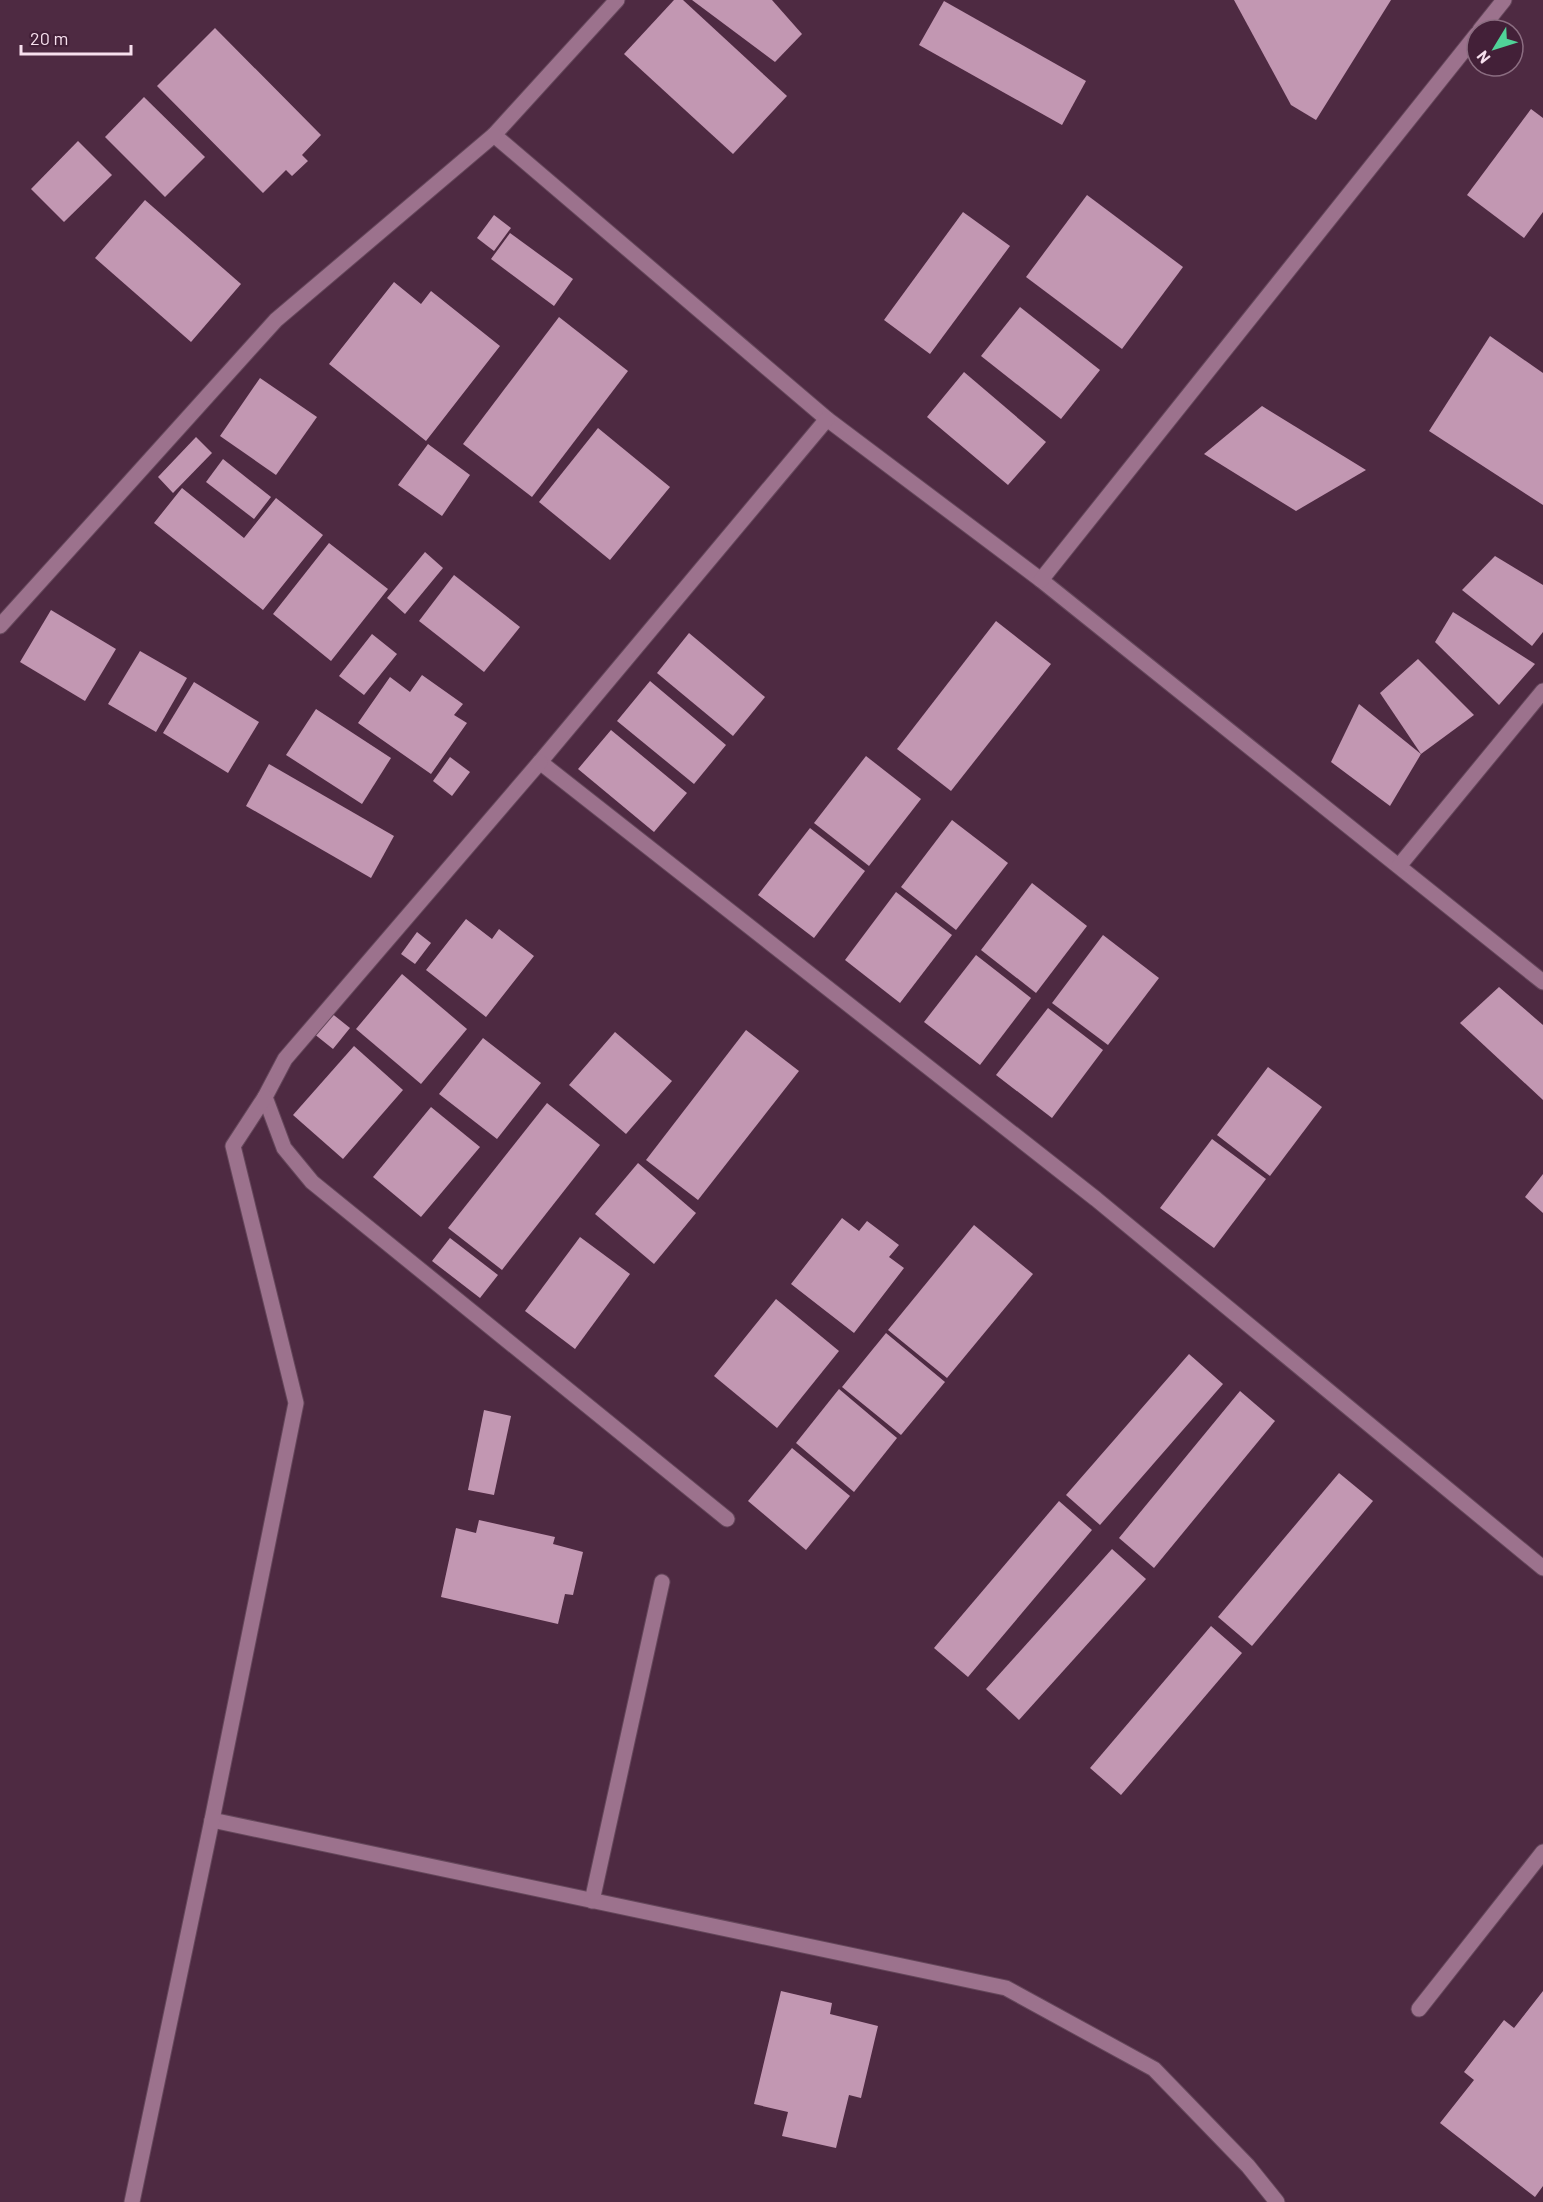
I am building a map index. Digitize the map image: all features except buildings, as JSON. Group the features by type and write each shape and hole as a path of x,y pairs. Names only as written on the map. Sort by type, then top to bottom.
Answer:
{"street":[{"path":"0,626 276,320 494,135 617,0"},
{"path":"1490,18 1504,0"},
{"path":"1041,580 1465,49"},
{"path":"494,135 827,419 1041,580 1543,982"},
{"path":"132,2202 296,1403 233,1146 265,1097 285,1059 540,762 827,419"},
{"path":"1399,866 1543,691"},
{"path":"540,762 1096,1199 1543,1568"},
{"path":"265,1097 284,1148 312,1182 727,1519"},
{"path":"592,1901 662,1582"},
{"path":"212,1820 1006,1989 1154,2069 1248,2166 1277,2202"},
{"path":"1419,2008 1543,1852"}]}
